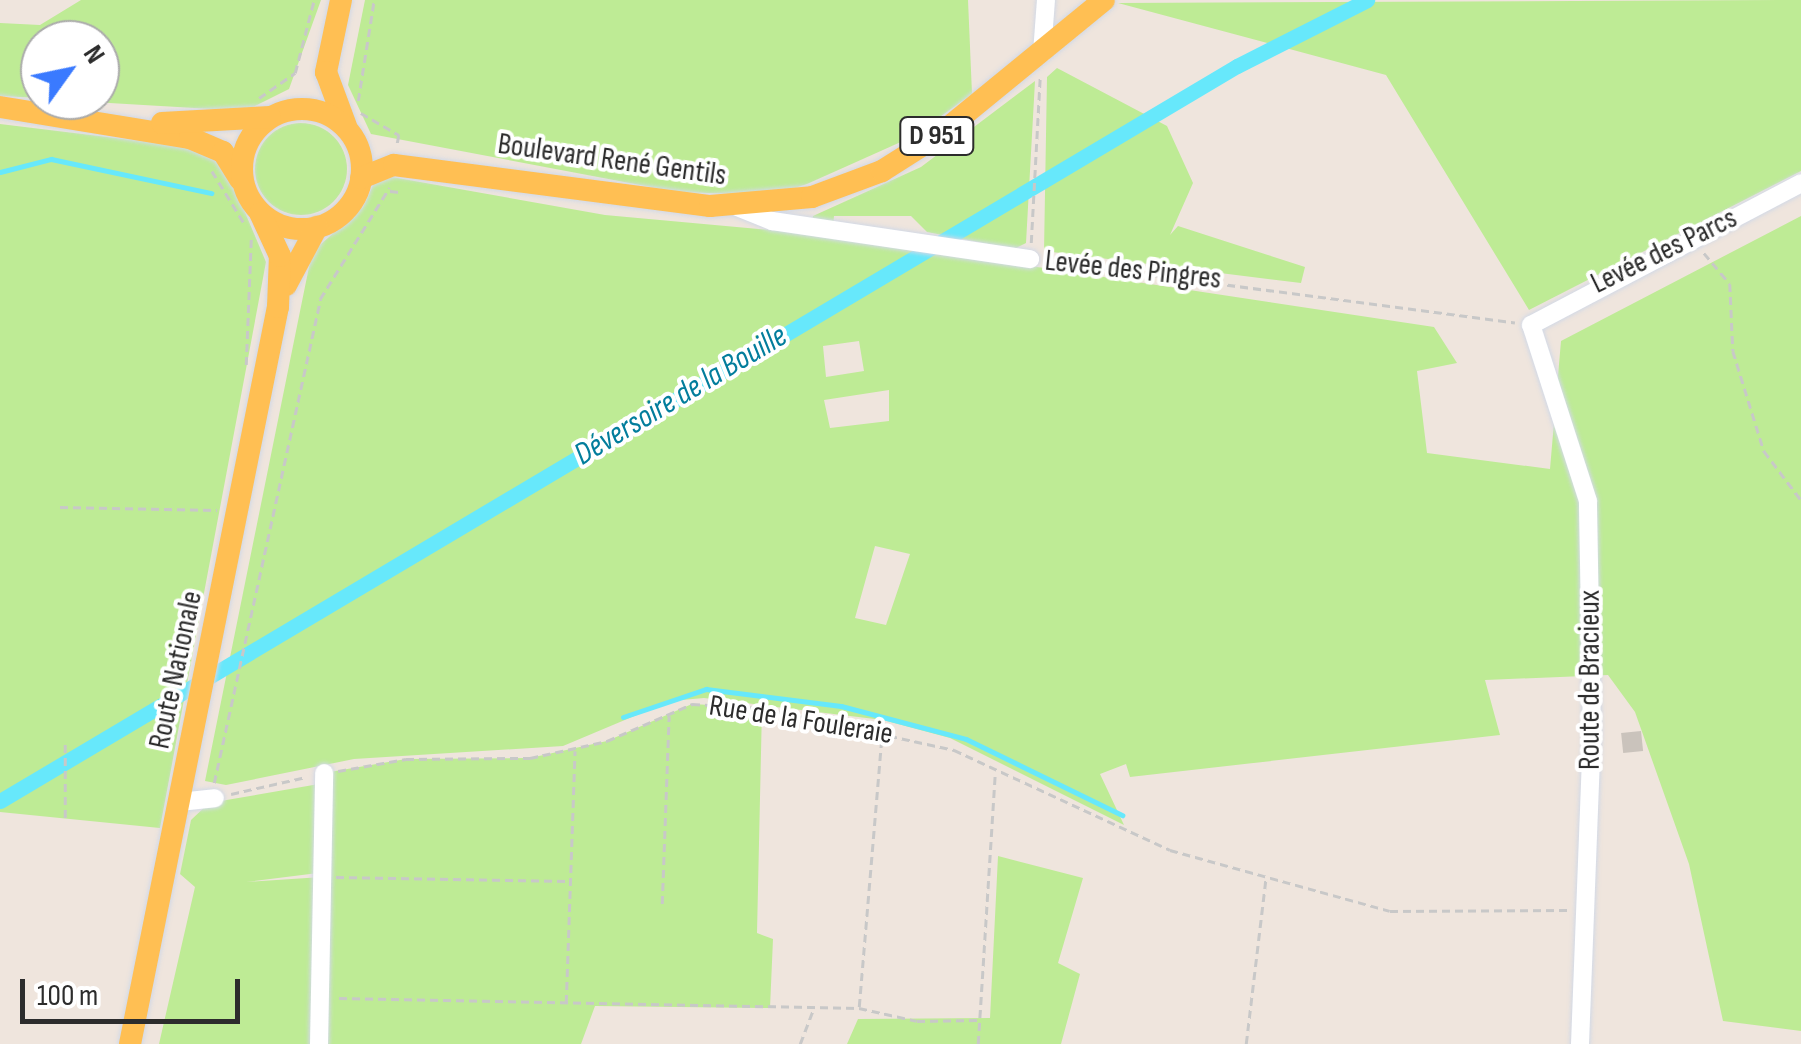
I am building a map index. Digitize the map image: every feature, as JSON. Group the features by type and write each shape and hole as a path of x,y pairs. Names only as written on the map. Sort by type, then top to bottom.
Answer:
{"main road":[{"path":"342,0 328,72 350,132 361,178"},
{"name":"Boulevard René Gentils","path":"350,132 395,158 468,171 737,207 812,197 882,171 1042,53 1104,0"},
{"path":"244,186 248,141 328,72"},
{"path":"0,107 118,121 215,146 260,213 284,226 318,227 346,209 361,178 395,158"},
{"path":"118,121 324,112 350,132"},
{"name":"Route Nationale","path":"130,1044 278,307 280,256 260,213"},
{"name":"Route Nationale","path":"278,307 318,227"}],"street":[{"path":"1042,53 1046,0"},
{"name":"Levée des Parcs","path":"1531,325 1801,183"},
{"name":"Levée des Pingres","path":"737,207 772,222 1030,259"},
{"name":"Route de Bracieux","path":"1531,325 1588,501 1580,1044"},
{"path":"319,1044 324,774"},
{"path":"179,802 211,798"}],"path":[{"path":"246,103 271,94 297,65 314,0"},
{"path":"211,798 320,298 389,190 399,134 361,112 358,79 374,0"},
{"path":"297,65 358,79"},
{"path":"1030,259 1040,79"},
{"path":"215,146 215,180 250,236 256,276 243,383"},
{"path":"389,190 400,192"},
{"path":"1692,237 1730,284 1733,351 1760,436 1801,500"},
{"name":"Levée des Pingres","path":"1030,259 1531,325"},
{"path":"217,530 224,492"},
{"path":"60,507 220,510"},
{"name":"Rue de la Fouleraie","path":"211,798 324,774 575,750 692,704 762,708 882,729 995,773 1170,850 1406,913 1584,909"},
{"path":"662,904 670,713"},
{"path":"859,1008 882,729"},
{"path":"65,741 65,818"},
{"path":"566,1005 575,750"},
{"path":"978,1044 995,773"},
{"path":"1246,1044 1266,876"},
{"path":"322,877 570,882"},
{"path":"322,997 566,1005 859,1008 917,1021 979,1020"},
{"path":"800,1044 814,1008"}],"green space":[{"path":"81,0 321,0 289,89 245,111 120,104 120,20 48,20"},
{"path":"365,0 968,0 972,94 912,137 807,184 773,195 677,192 371,134 348,85"},
{"path":"1801,0 1801,171 1529,310 1386,75 1118,3"},
{"path":"0,23 20,24 20,97 0,96"},
{"path":"1057,68 1167,126 1193,183 1170,235 1178,226 1305,267 1301,283 1044,251 1047,77"},
{"path":"1035,81 1026,243 1014,249 927,232 911,216 834,216 832,236 1434,327 1457,363 1417,371 1427,453 1550,469 1561,341 1801,216 1801,1031 1723,1021 1689,864 1635,712 1608,675 1485,680 1500,735 1130,777 1126,764 1100,774 1124,825 950,738 883,720 704,698 670,701 563,746 354,759 226,785 205,781 312,252 363,207 374,183 392,177 605,215 813,234 813,216 921,167","holes":["859,341 864,371 826,377 823,346","889,390 889,421 830,428 824,400","875,546 910,554 886,625 855,618"]},
{"path":"301,123 319,126 334,136 344,151 344,187 334,202 319,212 301,215 283,212 268,202 258,187 255,169 258,151 268,136 283,126"},
{"path":"0,124 206,149 225,165 266,262 160,828 0,812"},
{"path":"692,704 762,708 757,933 773,939 770,1008 595,1006 581,1044 159,1044 195,887 180,874 191,820 209,803 319,784 318,873 246,882 322,877 324,773 406,759 530,758 607,741"},
{"path":"998,856 1083,878 1058,963 1080,974 1061,1044 847,1044 858,1019 990,1018"}],"building":[{"path":"1641,731 1643,751 1623,753 1621,733"}],"waterway":[{"name":"Déversoire de la Bouille","path":"0,801 1237,66 1367,0"},
{"path":"0,172 51,159 211,193"},
{"path":"623,717 706,689 841,706 966,739 1122,815"}]}
